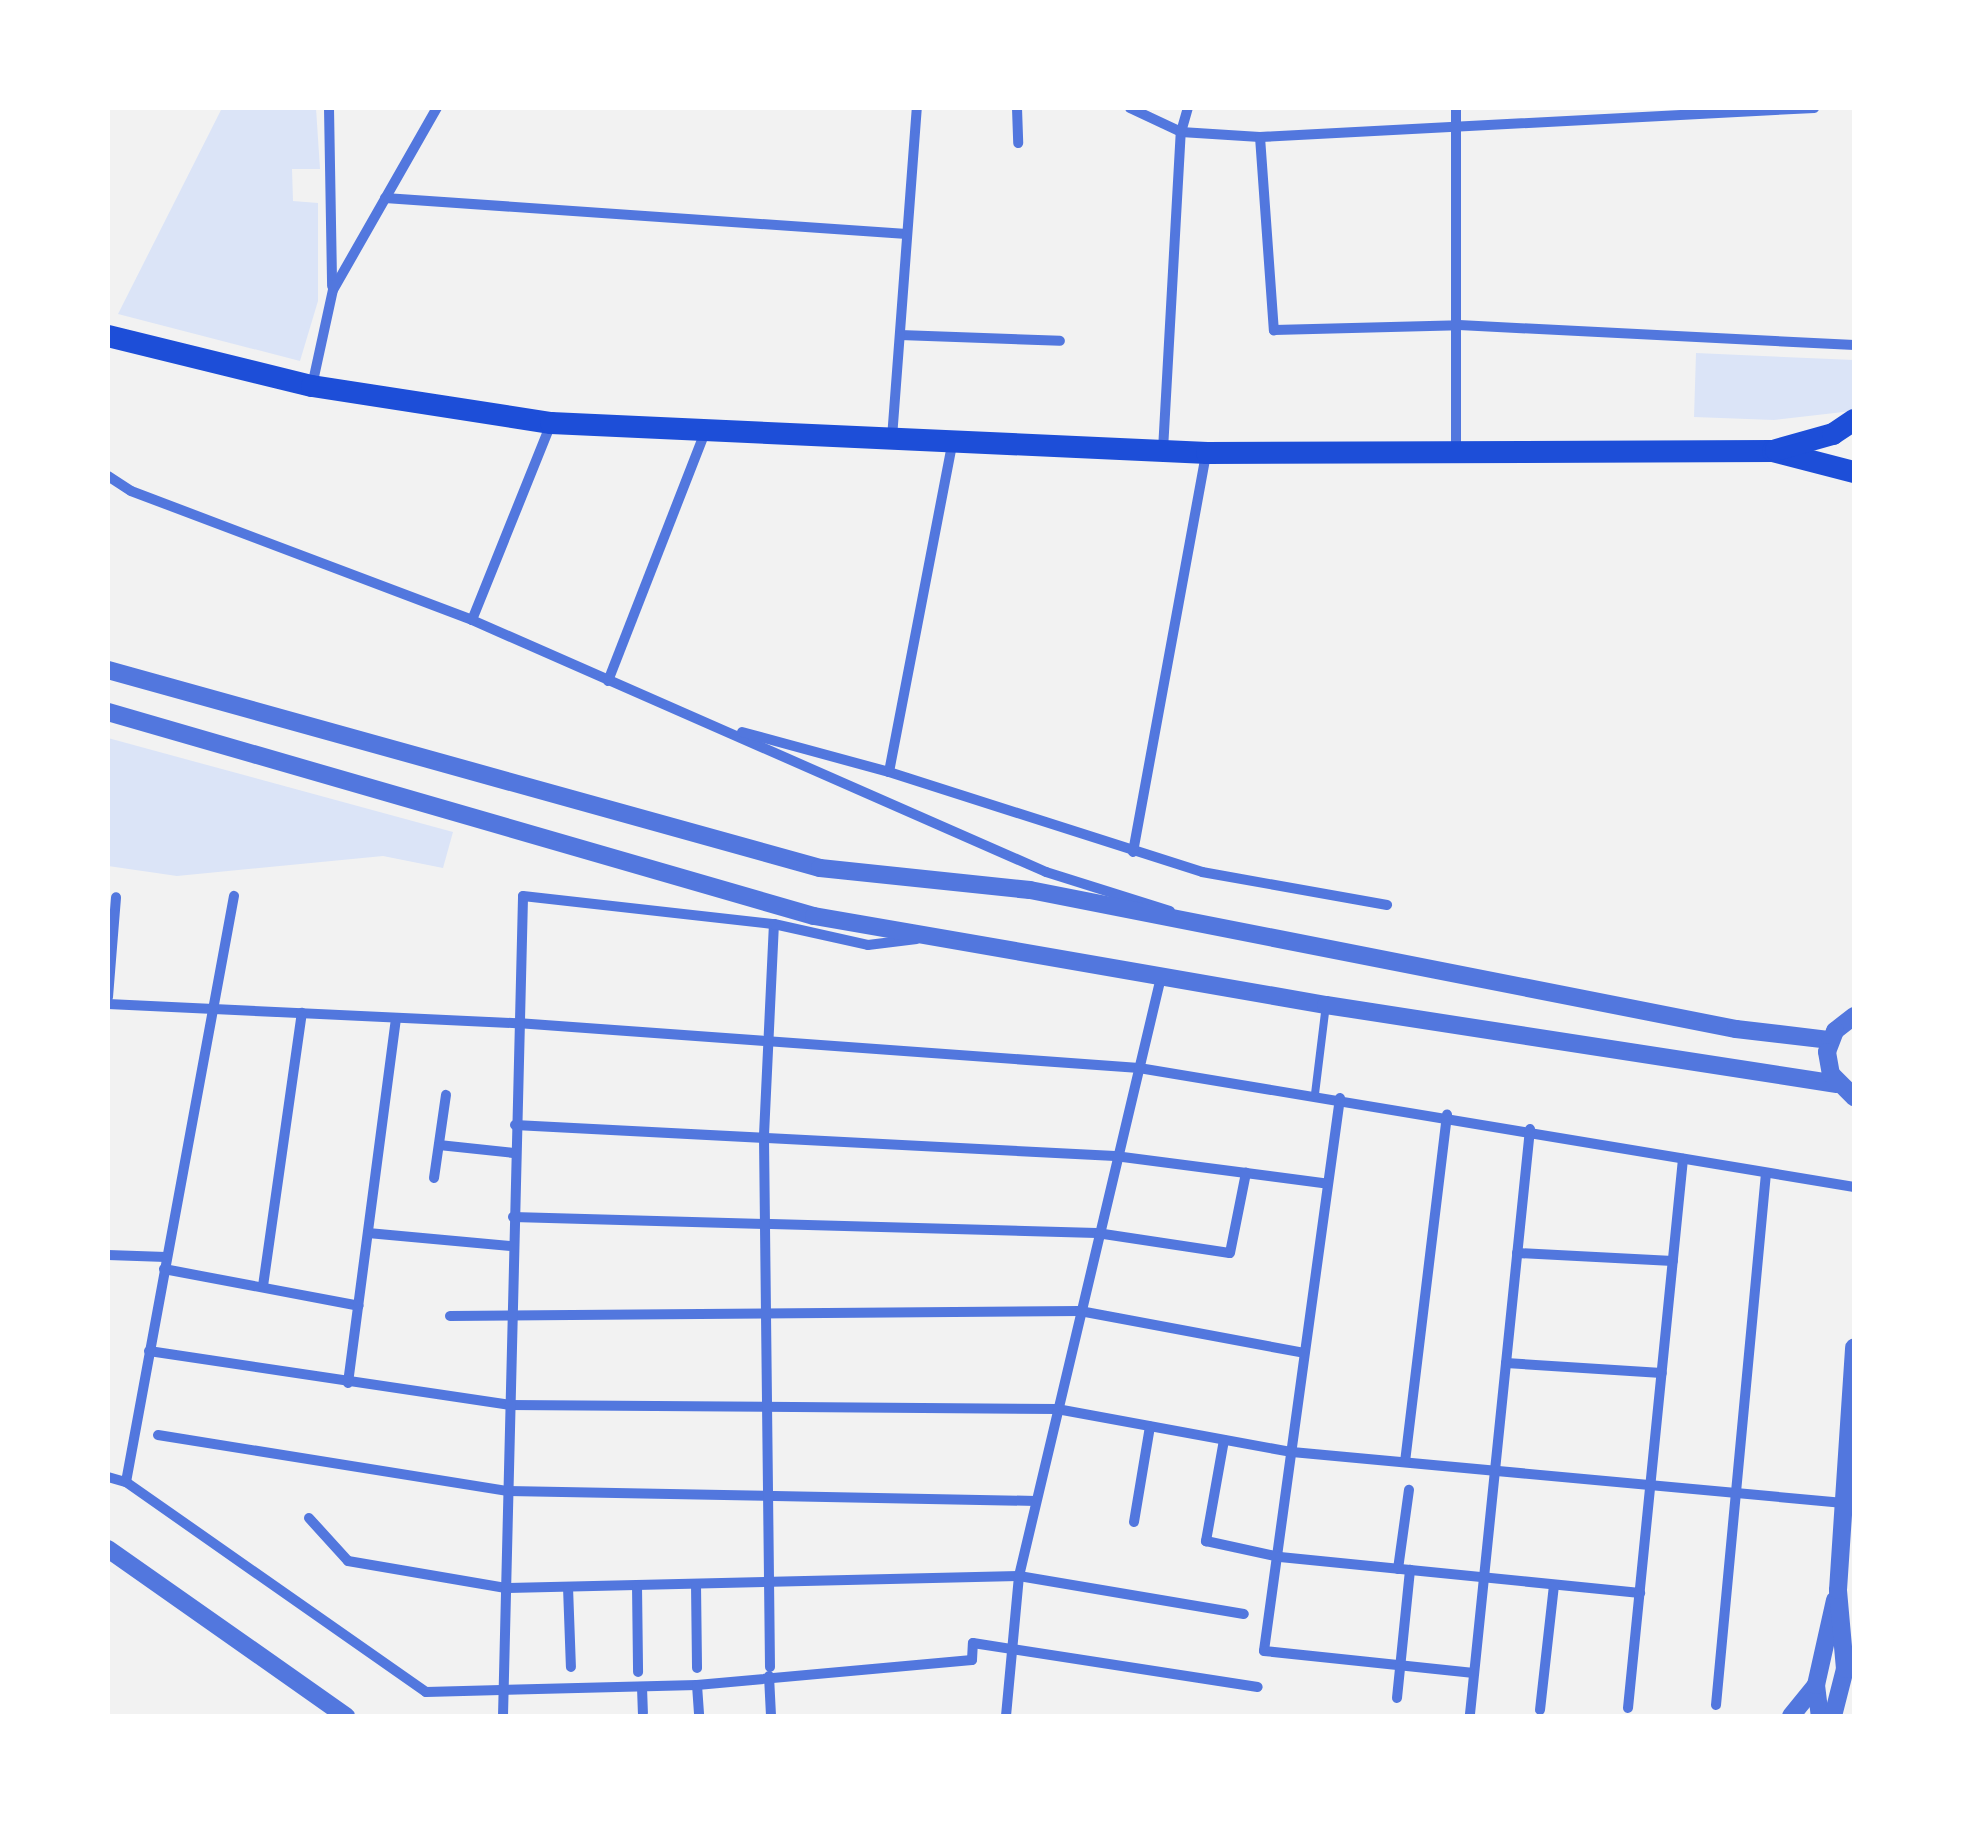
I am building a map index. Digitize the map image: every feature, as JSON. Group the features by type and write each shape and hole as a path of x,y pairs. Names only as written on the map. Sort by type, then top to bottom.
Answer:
{"main road":[{"path":"108,336 312,386 551,422 1162,451 1772,451 1854,472"},
{"path":"1772,451 1833,434 1854,420"}],"street":[{"path":"312,386 332,290 329,108"},
{"path":"332,290 437,108"},
{"path":"892,438 917,108"},
{"path":"1018,108 1018,143"},
{"path":"1130,108 1181,132 1260,137 1571,112 1814,108"},
{"path":"1162,451 1181,132 1188,108"},
{"path":"1456,108 1461,123 1456,450"},
{"path":"1260,137 1274,330 1459,325 1854,345"},
{"path":"385,198 907,234"},
{"path":"900,335 1060,341"},
{"path":"472,620 551,422"},
{"path":"608,681 706,429"},
{"path":"889,772 953,441"},
{"path":"1133,852 1206,452"},
{"path":"108,476 131,491 472,620 1046,872 1199,921"},
{"path":"108,670 820,868 1030,890 1736,1028 1830,1040"},
{"path":"108,712 514,824 814,916 1326,1006 1837,1084 1854,1096"},
{"path":"707,723 889,772 1202,872 1387,905"},
{"path":"126,1482 234,896"},
{"path":"503,1716 523,896 774,924 868,945 935,937"},
{"path":"116,897 108,1001 517,1022 1139,1068 1447,1115 1854,1187"},
{"path":"771,1716 764,1135 772,1039 774,924"},
{"path":"1006,1716 1019,1576 1115,1156 1161,976"},
{"path":"263,1286 302,1012"},
{"path":"1837,1084 1828,1063 1830,1040 1853,1014"},
{"path":"348,1383 396,1018"},
{"path":"434,1178 446,1095"},
{"path":"1340,1098 1324,1184 1280,1557 1264,1651 1474,1672"},
{"path":"1405,1462 1447,1115"},
{"path":"515,1125 1115,1156 1324,1184"},
{"path":"1470,1714 1530,1129"},
{"path":"438,1145 514,1153"},
{"path":"1628,1708 1683,1159"},
{"path":"513,1217 1098,1233 1230,1253 1246,1173"},
{"path":"1716,1704 1766,1173"},
{"path":"368,1233 512,1246"},
{"path":"1517,1252 1673,1262"},
{"path":"108,1255 165,1263 359,1306"},
{"path":"450,1316 1080,1311 1304,1353"},
{"path":"1833,1716 1845,1669 1838,1590 1854,1348"},
{"path":"149,1351 509,1406 769,1411 1057,1409 1292,1452 1844,1503"},
{"path":"1506,1363 1662,1372"},
{"path":"1134,1522 1150,1426"},
{"path":"158,1435 508,1490 1036,1502"},
{"path":"1224,1440 1206,1541 1280,1557 1640,1592"},
{"path":"108,1477 126,1482 426,1692 697,1684 770,1672 972,1660 973,1643 1010,1645 1258,1687"},
{"path":"1396,1698 1408,1490"},
{"path":"308,1518 348,1561 506,1588 1019,1576 1244,1614"},
{"path":"108,1549 346,1716"},
{"path":"696,1584 697,1668"},
{"path":"637,1586 638,1672"},
{"path":"1540,1710 1554,1586"},
{"path":"568,1587 571,1667"},
{"path":"1820,1716 1816,1685 1838,1590"},
{"path":"1845,1669 1854,1688"},
{"path":"697,1684 699,1716"},
{"path":"1791,1716 1816,1685"},
{"path":"642,1687 642,1713"}],"lane":[{"path":"1315,1094 1326,1006"}],"shaded area":[{"path":"222,108 316,108 320,169 292,169 293,201 318,203 318,301 300,361 118,314"},
{"path":"1696,353 1854,360 1852,411 1774,420 1694,417"},
{"path":"108,738 453,832 443,868 383,856 177,876 108,866"}]}
